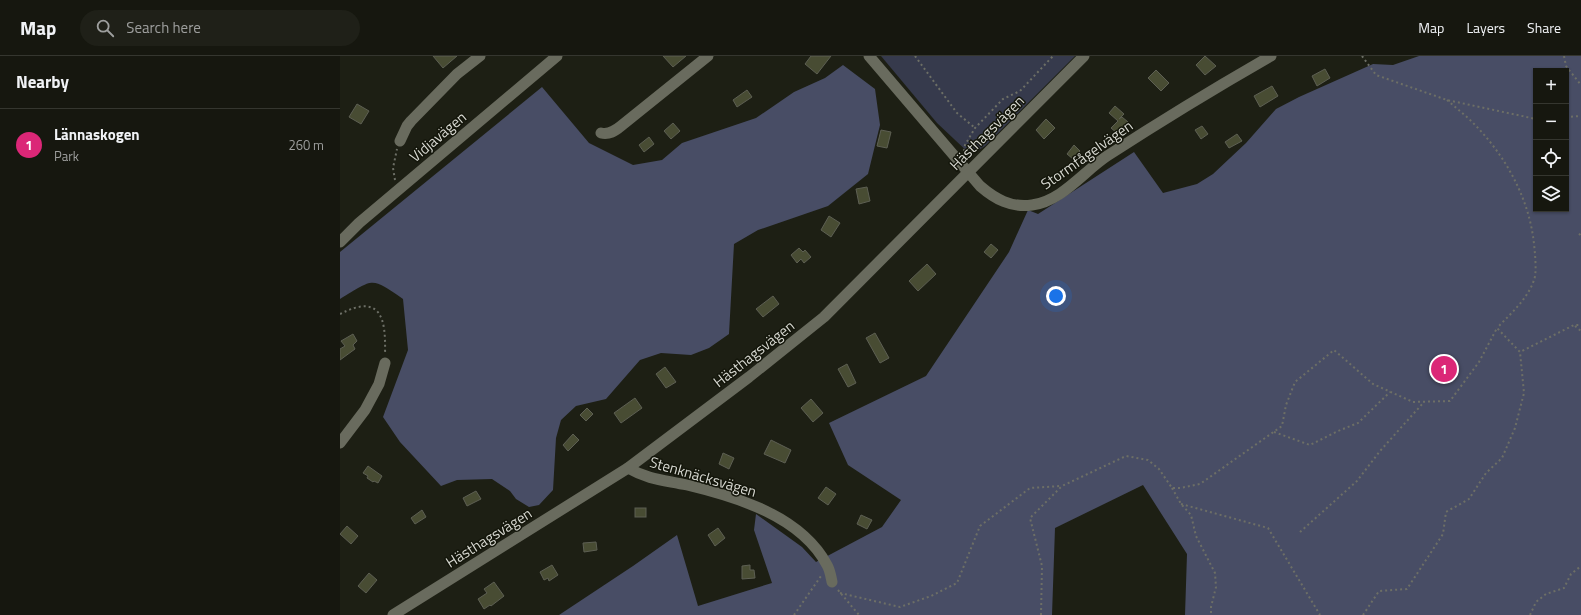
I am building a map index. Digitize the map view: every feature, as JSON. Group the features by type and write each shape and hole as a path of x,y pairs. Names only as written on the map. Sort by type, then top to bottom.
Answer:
{"street":[{"name":"Vidjavägen","path":"400,141 411,120 457,74 480,56"},
{"name":"Vidjavägen","path":"340,242 359,223 557,56"},
{"path":"601,133 607,134 622,126 708,56"},
{"name":"Stormfågelvägen","path":"868,56 968,173 988,193 1008,204 1020,206 1045,202 1056,197 1105,157 1271,56"},
{"name":"Hästhagsvägen","path":"393,615 628,468 749,377 824,317 1084,56"},
{"path":"340,443 365,410 379,384 384,363"},
{"name":"Stenknäcksvägen","path":"628,468 642,476 726,496 768,512 802,534 813,545 828,566 832,582"}],"path":[{"path":"914,56 957,113 975,128"},
{"path":"964,152 965,145 975,128 1003,99 1020,91 1053,56"},
{"path":"1362,56 1376,75 1447,100 1533,118"},
{"path":"1564,56 1566,66 1581,85"},
{"path":"1172,488 1200,484 1282,426 1286,405 1295,382 1334,350 1373,384 1413,402 1450,400 1478,362 1497,328 1522,302 1535,279 1535,252 1532,226 1524,201 1507,165 1469,118 1447,100"},
{"path":"1569,117 1581,116"},
{"path":"396,182 393,168 400,141"},
{"path":"340,314 353,307 362,305 379,313 386,335 384,363"},
{"path":"1520,352 1574,325 1581,325"},
{"path":"1574,325 1581,332"},
{"path":"1362,615 1379,591 1407,589 1443,534 1446,512 1469,499 1486,474 1502,458 1515,428 1524,393 1520,352 1497,328"},
{"path":"1274,432 1310,445 1358,423 1390,392"},
{"path":"1300,532 1357,481 1380,451 1424,402"},
{"path":"1041,615 1042,566 1030,518 1062,486 1126,456 1148,460 1159,469 1181,504 1191,515 1196,536 1215,573 1216,587 1211,607 1211,615"},
{"path":"840,593 900,607 937,593 957,583 980,526 1030,488 1062,486"},
{"path":"1181,504 1268,528 1320,615"},
{"path":"794,615 828,566"},
{"path":"1530,615 1536,602 1546,594 1564,588 1571,574 1581,566"},
{"path":"832,582 859,615"}],"shaded area":[{"path":"881,56 1075,56 985,146 971,155 937,123"},
{"path":"1419,56 1581,56 1581,615 1185,615 1187,554 1143,485 1055,528 1052,615 559,615 677,535 698,606 772,583 754,530 756,514 802,547 816,562 882,527 901,500 848,465 829,423 926,376 1009,252 1028,210 1038,214 1134,152 1163,193 1197,184 1213,174 1246,143 1276,109 1299,97 1373,64 1393,65"},
{"path":"843,65 875,89 880,125 868,174 828,206 758,230 734,244 729,334 709,348 691,355 661,353 640,360 606,399 576,406 561,420 556,438 553,490 539,505 529,507 516,499 510,491 492,479 457,480 441,486 400,442 383,417 408,350 403,299 384,286 372,283 360,287 340,299 340,252 542,87 589,143 633,165 662,160 682,143 756,118 794,92 825,78"}],"building":[{"path":"433,56 457,56 443,68"},
{"path":"663,56 686,56 673,67"},
{"path":"811,56 831,56 817,74 805,64"},
{"path":"1205,56 1216,66 1205,75 1196,65"},
{"path":"1325,69 1330,78 1317,86 1312,76"},
{"path":"1156,70 1169,83 1161,91 1148,78"},
{"path":"1272,86 1278,96 1260,107 1254,96"},
{"path":"747,90 752,97 737,107 733,100"},
{"path":"357,104 369,111 361,124 349,117"},
{"path":"1115,106 1124,114 1119,119 1122,117 1128,122 1117,133 1111,128 1118,121 1109,113"},
{"path":"1046,119 1055,128 1044,139 1036,130"},
{"path":"673,123 680,131 671,139 664,131"},
{"path":"1202,126 1208,134 1201,139 1195,130"},
{"path":"881,130 891,132 887,148 877,146"},
{"path":"1237,134 1242,141 1229,148 1225,142"},
{"path":"649,137 654,144 644,152 639,145"},
{"path":"1074,145 1080,151 1073,159 1067,154"},
{"path":"867,187 870,201 859,204 856,189"},
{"path":"829,216 840,223 831,237 821,230"},
{"path":"991,244 998,250 991,258 984,252"},
{"path":"799,248 803,252 805,250 811,257 804,263 801,259 797,263 791,255"},
{"path":"927,264 936,274 918,291 909,281"},
{"path":"773,296 779,304 763,317 756,309"},
{"path":"875,333 889,358 880,363 866,338"},
{"path":"353,334 357,341 353,345 355,349 340,360 340,349 345,346 341,341"},
{"path":"847,364 856,383 848,387 838,369"},
{"path":"665,367 676,382 666,388 656,374"},
{"path":"635,398 642,408 621,423 614,413"},
{"path":"811,399 823,413 813,422 801,408"},
{"path":"587,408 593,414 586,421 580,415"},
{"path":"573,434 579,440 568,451 563,445"},
{"path":"771,440 791,450 785,463 764,454"},
{"path":"723,453 734,458 729,469 719,464"},
{"path":"368,466 382,476 378,483 367,478 368,476 363,473"},
{"path":"826,487 836,494 828,505 818,498"},
{"path":"476,491 481,499 467,506 463,498"},
{"path":"635,508 646,508 646,517 635,517"},
{"path":"422,510 426,517 415,524 411,518"},
{"path":"861,515 872,520 867,529 857,524"},
{"path":"347,526 358,536 351,544 340,534"},
{"path":"718,528 725,538 715,546 708,535"},
{"path":"596,542 597,550 584,552 583,543"},
{"path":"552,565 558,575 549,581 548,578 544,580 540,572"},
{"path":"750,565 750,570 754,570 755,578 742,579 742,566"},
{"path":"369,573 377,580 366,593 358,586"},
{"path":"494,582 504,596 491,606 490,605 484,609 478,599 487,593 484,589"}],"place":[{"name":"Lännaskogen","path":"1444,369"}]}
